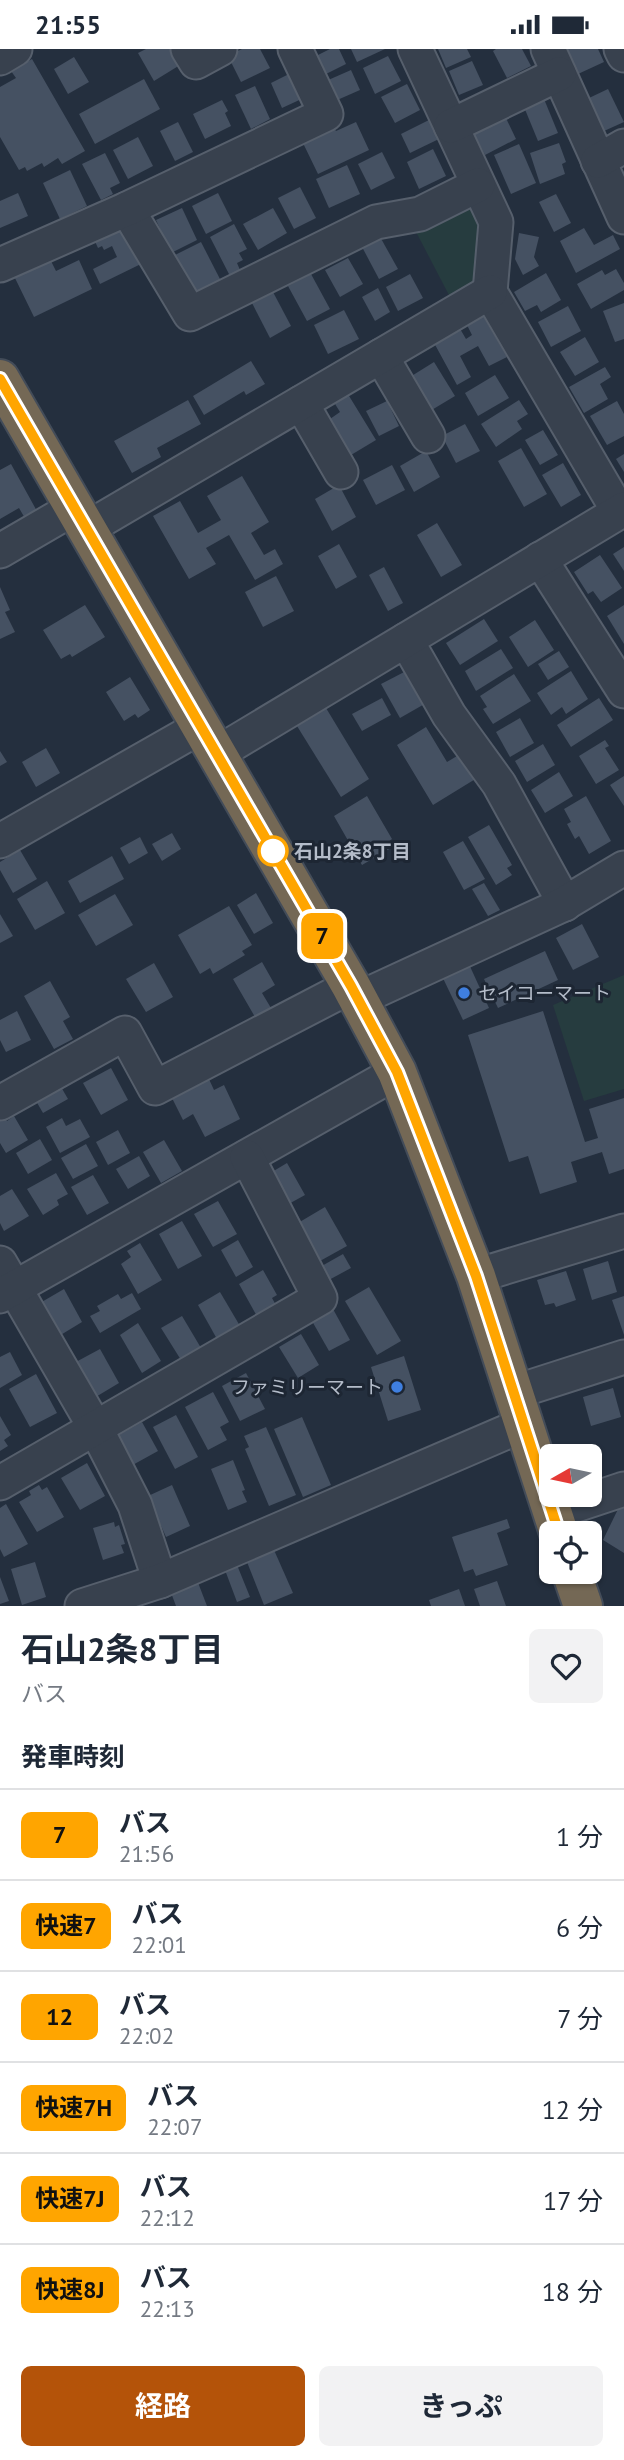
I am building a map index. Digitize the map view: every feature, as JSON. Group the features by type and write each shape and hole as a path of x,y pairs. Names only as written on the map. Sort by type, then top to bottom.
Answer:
{"highway":[{"path":"0,379 355,993 397,1072 476,1276 554,1521"},
{"path":"575,1584 583,1606"}],"street":[{"path":"0,58 15,49"},
{"path":"188,49 195,62 220,49"},
{"path":"0,265 127,209 326,114 295,49"},
{"path":"0,841 406,640 621,510 490,292 496,222 415,49"},
{"path":"621,49 624,55"},
{"path":"451,126 553,61 611,153 624,217"},
{"path":"127,209 190,314 376,222 420,214 478,185"},
{"path":"0,551 80,518 301,403 490,292"},
{"path":"381,356 428,436"},
{"path":"301,403 341,473"},
{"path":"540,559 620,676"},
{"path":"406,640 449,715 499,784 565,904"},
{"path":"0,1104 125,1033 155,1087 355,993 565,904 624,868"},
{"path":"160,1581 135,1504 96,1429 5,1283 247,1157 397,1072"},
{"path":"0,1483 320,1298 247,1157"},
{"path":"476,1276 624,1231"},
{"path":"82,1606 160,1581 624,1357"},
{"path":"559,1521 624,1489"}],"green space":[{"path":"467,204 483,232 470,291 451,299 414,228"},
{"path":"624,975 624,1089 584,1101 553,1005"}],"building":[{"path":"146,49 171,49 180,65 154,81 138,53"},
{"path":"242,49 260,49 270,68 241,82 228,56"},
{"path":"330,49 339,49 346,64 326,74 316,56"},
{"path":"351,49 385,49 357,62"},
{"path":"438,49 467,49 471,57 446,68"},
{"path":"522,49 531,66 507,78 493,51"},
{"path":"567,49 598,49 604,62 578,74"},
{"path":"388,56 401,81 375,94 363,68"},
{"path":"74,57 89,82 68,94 54,69"},
{"path":"32,59 85,151 62,164 58,158 44,167 42,163 27,171 25,167 19,170 0,137 0,87 16,78 11,71"},
{"path":"472,61 483,85 459,95 449,71"},
{"path":"297,70 308,96 282,108 271,83"},
{"path":"351,70 360,90 335,101 326,81"},
{"path":"144,79 160,109 95,144 79,114"},
{"path":"407,84 420,110 395,123 381,97"},
{"path":"255,86 270,119 251,129 235,95"},
{"path":"608,89 624,122 604,131 589,98"},
{"path":"544,99 558,133 538,141 524,107"},
{"path":"222,100 231,126 205,139 193,114"},
{"path":"504,114 516,139 485,155 472,130"},
{"path":"431,119 441,138 410,153 401,134"},
{"path":"178,122 193,152 175,161 160,131"},
{"path":"356,122 369,150 318,174 302,141 333,126 336,131"},
{"path":"138,137 153,166 128,179 113,150"},
{"path":"559,143 566,162 562,164 565,174 540,184 530,153"},
{"path":"519,144 536,183 511,194 494,155"},
{"path":"433,149 446,176 419,189 407,162"},
{"path":"382,152 395,178 371,190 358,164"},
{"path":"105,153 120,183 110,188 113,194 101,200 82,164"},
{"path":"347,165 360,194 329,208 316,179"},
{"path":"70,170 87,206 60,219 43,183"},
{"path":"300,187 316,218 294,229 278,198"},
{"path":"18,193 28,216 0,228 0,201"},
{"path":"218,193 232,221 206,234 192,206"},
{"path":"556,194 571,223 554,232 539,202"},
{"path":"182,208 197,240 171,253 156,220"},
{"path":"273,208 287,233 258,250 243,224"},
{"path":"118,222 143,263 100,284 93,269 117,257 112,246 104,250 102,246 98,248 92,235"},
{"path":"234,224 247,249 239,253 243,260 237,263 240,270 230,276 210,237"},
{"path":"584,228 594,245 613,235 620,249 576,273 560,241"},
{"path":"519,233 539,237 534,257 539,266 523,275 515,259"},
{"path":"379,235 398,269 379,279 361,245"},
{"path":"201,242 221,281 193,295 173,256"},
{"path":"348,258 363,284 340,297 325,270"},
{"path":"50,259 56,271 79,260 92,289 34,317 14,276"},
{"path":"616,269 624,283 624,290 591,309 577,284 602,270 605,275"},
{"path":"546,273 561,300 541,312 537,305 525,311 514,292"},
{"path":"311,274 330,309 307,321 288,286"},
{"path":"410,274 423,298 398,311 386,287"},
{"path":"378,288 390,312 375,321 362,297"},
{"path":"273,292 291,326 270,338 252,303"},
{"path":"624,303 624,339 615,342 603,311"},
{"path":"568,306 581,331 551,347 538,322"},
{"path":"344,310 359,339 328,354 314,325"},
{"path":"482,314 507,357 489,366 478,346 460,356 471,377 457,385 433,341 459,327 466,339 472,335 466,323"},
{"path":"585,337 599,362 575,376 560,352"},
{"path":"251,361 265,384 246,395 244,391 204,415 193,396"},
{"path":"434,362 455,396 430,411 410,377"},
{"path":"605,367 611,377 600,384 608,399 584,413 569,387"},
{"path":"495,375 509,398 478,416 465,393"},
{"path":"346,391 376,440 351,455 330,419 340,412 332,399"},
{"path":"188,400 201,424 157,448 161,457 132,473 114,441"},
{"path":"519,400 528,414 517,421 522,429 496,447 481,424"},
{"path":"387,401 399,426 379,436 366,411"},
{"path":"617,401 624,414 624,436 607,445 590,416"},
{"path":"465,424 480,451 456,463 442,436"},
{"path":"543,430 558,455 540,465 525,440"},
{"path":"521,448 547,494 524,507 498,461"},
{"path":"426,451 440,477 414,492 400,466"},
{"path":"624,454 624,472 616,459"},
{"path":"563,463 581,495 561,507 542,475"},
{"path":"11,464 38,513 26,520 19,508 0,519 0,470"},
{"path":"392,465 405,490 376,505 363,480"},
{"path":"242,476 269,522 251,533 264,555 275,549 283,564 255,580 229,535 206,548 216,564 189,579 153,516 180,501 198,533 221,520 207,496"},
{"path":"339,485 356,517 332,531 315,499"},
{"path":"437,523 462,565 441,577 417,535"},
{"path":"339,544 357,577 336,589 318,556"},
{"path":"624,547 624,571 613,554"},
{"path":"600,555 622,588 601,602 593,591 588,594 574,572"},
{"path":"384,567 403,603 388,611 369,575"},
{"path":"276,576 294,611 263,627 245,592"},
{"path":"0,587 10,610 5,612 15,632 0,639"},
{"path":"85,605 105,637 72,657 70,654 61,659 43,630"},
{"path":"624,605 624,644 607,616"},
{"path":"484,619 498,641 460,665 446,643"},
{"path":"535,620 554,650 528,667 509,637"},
{"path":"501,649 513,668 476,691 465,671"},
{"path":"559,651 569,667 548,680 538,664"},
{"path":"410,669 428,702 400,718 381,684"},
{"path":"571,671 588,699 566,714 562,707 551,715 537,693"},
{"path":"514,674 531,701 493,724 483,709 487,707 480,696"},
{"path":"130,677 150,710 138,718 135,714 124,721 106,692"},
{"path":"382,698 391,715 362,731 352,714"},
{"path":"599,698 613,720 571,747 557,725"},
{"path":"326,708 369,779 341,797 297,726"},
{"path":"520,718 534,743 510,757 496,732"},
{"path":"426,727 447,762 462,753 477,778 433,805 397,745"},
{"path":"605,740 609,746 605,748 619,770 596,784 579,756"},
{"path":"543,744 555,765 527,782 515,761"},
{"path":"46,748 60,773 36,787 22,762"},
{"path":"0,751 7,762 0,766"},
{"path":"559,772 573,796 545,813 531,790"},
{"path":"624,776 624,806 610,785"},
{"path":"367,796 392,839 388,842 391,848 362,865 334,816"},
{"path":"586,796 611,841 589,854 579,836 575,839 567,824 571,822 564,809"},
{"path":"489,825 512,865 507,868 512,875 496,885 468,837"},
{"path":"172,833 181,849 162,861 152,844"},
{"path":"140,837 148,853 129,864 120,848"},
{"path":"463,841 485,879 464,890 443,852"},
{"path":"20,850 37,879 13,893 0,870 0,862"},
{"path":"112,856 124,879 80,903 68,881"},
{"path":"47,881 65,913 35,930 17,899"},
{"path":"484,883 500,910 488,916 472,889"},
{"path":"256,893 273,923 254,934 237,905"},
{"path":"115,894 133,925 96,946 78,915"},
{"path":"229,906 252,945 242,951 245,955 213,974 210,968 200,974 178,935"},
{"path":"0,914 13,936 0,943"},
{"path":"582,924 599,957 573,970 556,938"},
{"path":"545,951 558,980 498,1008 484,979"},
{"path":"262,962 275,985 262,993 271,1008 255,1017 233,979"},
{"path":"468,962 489,1008 463,1020 441,974"},
{"path":"154,963 173,997 146,1012 126,979"},
{"path":"50,981 70,1017 63,1021 73,1039 54,1049 24,996"},
{"path":"17,1011 31,1040 6,1052 0,1040 0,1020"},
{"path":"543,1011 585,1142 598,1138 589,1109 624,1098 624,1169 609,1174 602,1152 571,1162 577,1182 540,1194 528,1156 509,1162 468,1035"},
{"path":"111,1068 128,1100 101,1115 83,1083"},
{"path":"208,1077 214,1090 224,1085 240,1119 205,1137 193,1114 183,1120 171,1096"},
{"path":"57,1080 68,1099 43,1113 32,1094"},
{"path":"3,1115 7,1121 14,1116 28,1140 6,1153 0,1143 0,1117"},
{"path":"62,1118 66,1126 80,1119 90,1137 60,1153 46,1127"},
{"path":"118,1130 130,1153 108,1165 96,1142"},
{"path":"40,1139 52,1160 28,1174 16,1153"},
{"path":"164,1140 182,1171 161,1183 143,1152"},
{"path":"86,1144 98,1166 73,1179 61,1158"},
{"path":"139,1156 150,1176 128,1189 116,1169"},
{"path":"287,1163 305,1195 285,1206 267,1175"},
{"path":"56,1173 68,1194 57,1200 59,1205 43,1215 27,1189"},
{"path":"93,1175 109,1203 87,1215 71,1187"},
{"path":"12,1189 29,1216 4,1231 0,1223 0,1196"},
{"path":"218,1201 237,1234 213,1247 194,1214"},
{"path":"325,1207 347,1246 320,1261 298,1223"},
{"path":"182,1221 202,1256 178,1269 159,1234"},
{"path":"238,1240 253,1267 236,1277 221,1250"},
{"path":"140,1243 162,1280 138,1294 121,1264 131,1257 127,1251"},
{"path":"343,1254 351,1268 327,1281 320,1267"},
{"path":"608,1261 617,1292 592,1300 583,1269"},
{"path":"263,1270 277,1295 272,1298 277,1307 258,1318 239,1284"},
{"path":"566,1271 576,1300 556,1307 554,1303 545,1305 537,1280"},
{"path":"369,1287 401,1341 377,1355 345,1301"},
{"path":"64,1289 82,1322 59,1336 40,1303"},
{"path":"220,1292 240,1326 217,1339 198,1305"},
{"path":"132,1293 141,1309 100,1333 90,1316 100,1311 97,1306 118,1294 121,1299"},
{"path":"624,1296 624,1335 612,1300"},
{"path":"333,1309 350,1340 329,1351 312,1321"},
{"path":"182,1316 201,1348 181,1360 161,1328"},
{"path":"138,1323 161,1361 142,1373 120,1335"},
{"path":"301,1334 319,1365 298,1378 279,1347"},
{"path":"100,1349 119,1383 94,1398 74,1363"},
{"path":"10,1352 22,1375 0,1388 0,1357"},
{"path":"404,1356 421,1410 388,1421 371,1367"},
{"path":"246,1373 265,1409 240,1421 222,1386"},
{"path":"36,1374 57,1413 30,1427 9,1389"},
{"path":"613,1388 621,1417 591,1426 583,1397"},
{"path":"213,1392 229,1422 220,1427 227,1440 208,1450 185,1407"},
{"path":"176,1415 198,1457 175,1469 153,1427"},
{"path":"0,1416 11,1435 4,1440 8,1446 0,1451"},
{"path":"302,1417 331,1485 303,1497 274,1429"},
{"path":"142,1422 158,1451 129,1467 114,1438"},
{"path":"266,1427 296,1495 269,1506 245,1449 249,1447 244,1436"},
{"path":"233,1460 247,1502 228,1510 211,1469"},
{"path":"87,1463 105,1496 80,1510 61,1478"},
{"path":"39,1485 42,1490 47,1487 64,1517 37,1532 19,1502 31,1495 29,1491"},
{"path":"172,1485 190,1526 166,1537 148,1496"},
{"path":"624,1502 624,1553 603,1540 621,1503"},
{"path":"6,1504 28,1544 4,1557 0,1549 0,1508"},
{"path":"507,1519 510,1528 497,1533 508,1565 476,1576 473,1569 464,1572 452,1537"},
{"path":"114,1522 115,1527 119,1525 125,1544 121,1545 124,1553 103,1560 93,1528"},
{"path":"274,1550 293,1593 264,1605 247,1562"},
{"path":"35,1562 46,1597 22,1605 11,1569"},
{"path":"237,1565 250,1597 237,1602 225,1570"},
{"path":"0,1577 9,1601 0,1604"},
{"path":"197,1580 207,1606 176,1606 170,1590"},
{"path":"497,1581 506,1606 480,1606 474,1589"},
{"path":"459,1589 465,1606 431,1606 429,1600"}],"bus line":[{"name":"7","path":"0,379 351,986 397,1072 476,1276 555,1521"}],"place":[{"name":"石山2条8丁目","path":"273,851"},
{"name":"セイコーマート","path":"464,993"},
{"name":"ファミリーマート","path":"397,1387"}]}
